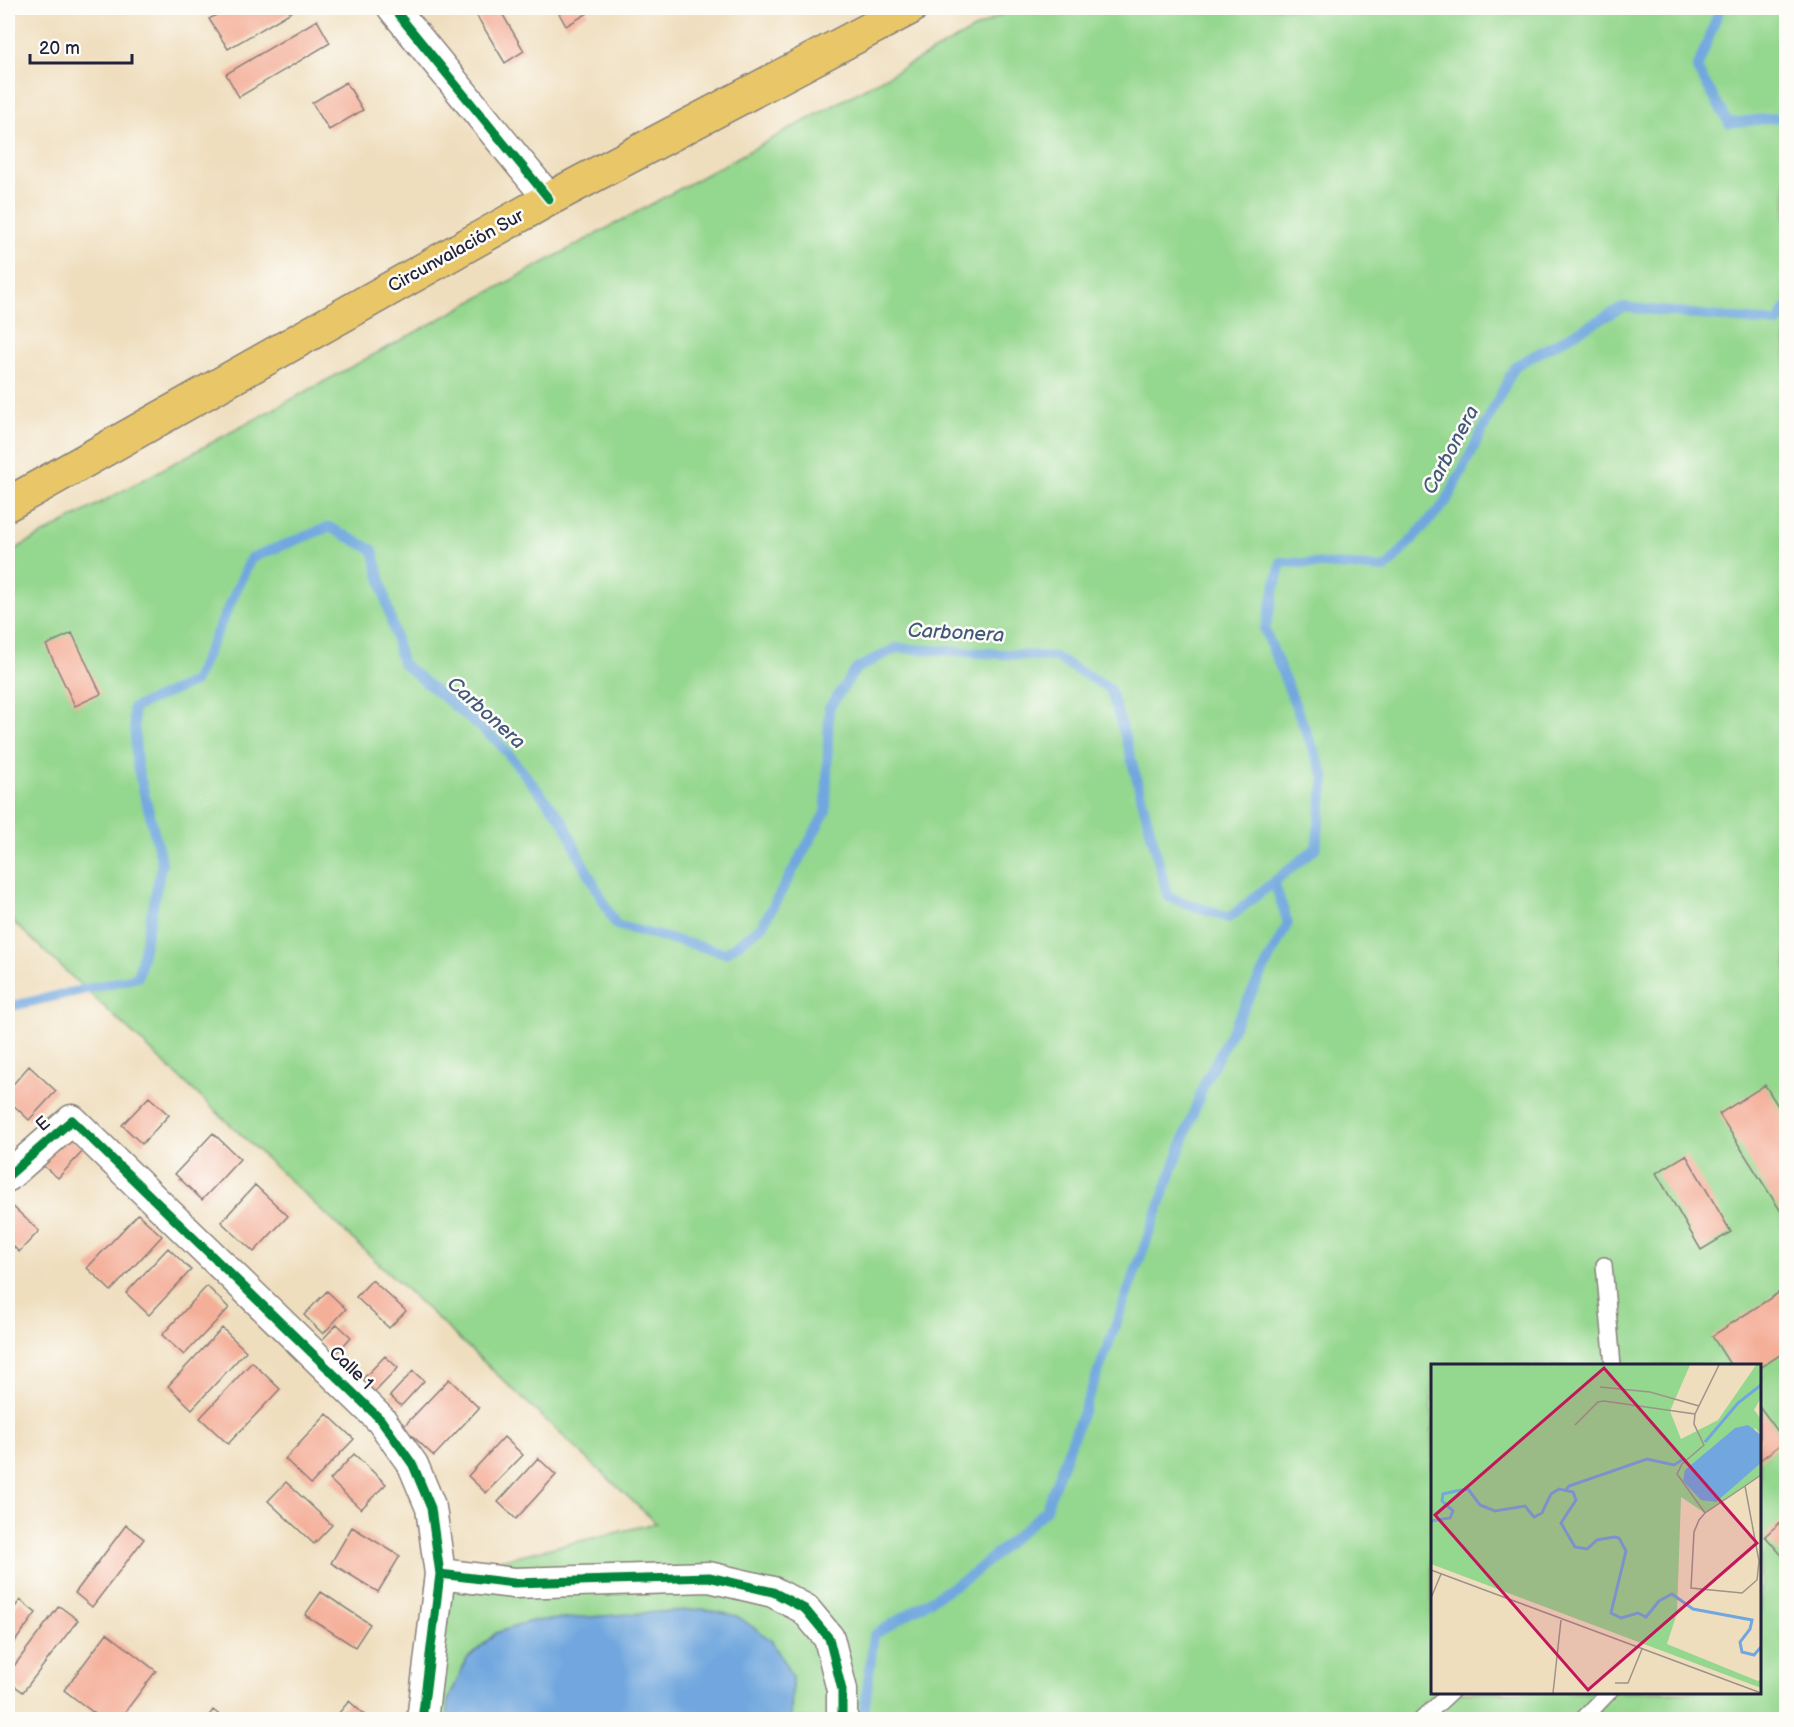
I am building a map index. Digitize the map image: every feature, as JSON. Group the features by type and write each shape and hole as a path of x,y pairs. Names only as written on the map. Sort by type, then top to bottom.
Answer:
{"main road":[{"name":"Circunvalación Sur","path":"8,504 549,199 910,8"}],"street":[{"path":"393,8 549,199"},
{"name":"E","path":"8,1176 72,1120"},
{"name":"Calle 1","path":"72,1120 381,1420 412,1465 431,1508 440,1574 422,1719"},
{"path":"440,1574 514,1582 710,1577 773,1592 805,1609 830,1638 842,1690 842,1719"}],"lane":[{"path":"1604,1265 1613,1364"},
{"path":"1421,1719 1449,1694"},
{"path":"1582,1719 1608,1694"}],"green space":[{"path":"1013,8 1786,8 1786,1719 791,1719 792,1676 532,1621 496,1633 467,1659 448,1701 448,1719 423,1719 440,1574 656,1523 8,917 8,553"}],"water":[{"path":"702,1609 737,1616 771,1640 792,1676 791,1719 448,1719 448,1701 467,1659 496,1633 532,1621"}],"building":[{"path":"229,8 298,8 228,49 209,19"},
{"path":"472,8 499,8 524,51 505,63"},
{"path":"556,8 584,8 588,13 566,26"},
{"path":"317,20 330,43 239,97 226,74"},
{"path":"346,82 363,110 329,130 312,103"},
{"path":"72,633 101,694 75,706 46,645"},
{"path":"29,1066 56,1091 29,1120 8,1100 8,1090"},
{"path":"1765,1085 1786,1119 1785,1218 1719,1114"},
{"path":"149,1097 169,1115 142,1144 122,1125"},
{"path":"213,1133 240,1159 202,1200 175,1174"},
{"path":"68,1136 84,1150 58,1178 41,1164"},
{"path":"1686,1155 1731,1232 1701,1250 1656,1173"},
{"path":"255,1185 288,1216 254,1252 221,1222"},
{"path":"8,1202 39,1231 19,1252 8,1241"},
{"path":"138,1214 162,1236 111,1291 87,1268"},
{"path":"168,1248 191,1270 149,1315 126,1293"},
{"path":"372,1280 406,1311 389,1328 356,1297"},
{"path":"207,1286 229,1308 184,1355 162,1335"},
{"path":"1786,1288 1786,1351 1761,1367 1761,1364 1730,1364 1712,1336"},
{"path":"327,1291 346,1309 323,1334 304,1315"},
{"path":"337,1324 351,1337 335,1355 321,1341"},
{"path":"222,1328 246,1351 192,1409 168,1386"},
{"path":"385,1356 398,1368 375,1392 362,1380"},
{"path":"252,1362 280,1389 228,1444 200,1418"},
{"path":"413,1371 424,1381 401,1406 390,1396"},
{"path":"449,1379 479,1408 434,1456 403,1427"},
{"path":"1761,1408 1785,1441 1761,1459"},
{"path":"327,1414 354,1439 311,1484 285,1459"},
{"path":"504,1437 523,1455 486,1493 468,1476"},
{"path":"354,1454 386,1484 361,1509 330,1480"},
{"path":"538,1458 556,1475 516,1519 498,1502"},
{"path":"286,1482 332,1525 314,1544 268,1501"},
{"path":"1786,1517 1786,1560 1765,1536"},
{"path":"126,1525 144,1539 92,1607 75,1593"},
{"path":"352,1527 400,1556 378,1592 331,1563"},
{"path":"321,1592 370,1624 355,1647 305,1615"},
{"path":"20,1600 36,1613 8,1651 8,1617"},
{"path":"59,1606 78,1620 23,1692 8,1681 8,1674"},
{"path":"107,1633 156,1671 119,1720 103,1720 64,1690"},
{"path":"349,1701 370,1720 333,1720"},
{"path":"213,1710 226,1720 206,1720"}],"waterway":[{"name":"Carbonera","path":"1720,8 1697,69 1729,123 1786,117"},
{"name":"Carbonera","path":"8,1007 138,977 162,863 137,765 133,708 194,682 251,558 329,527 373,550 402,663 499,743 564,822 577,852 616,925 726,953 762,926 826,811 829,708 856,669 896,648 1055,657 1110,689 1127,743 1168,897 1229,918 1316,848 1325,778 1265,630 1281,562 1386,568 1446,502 1515,366 1623,307 1778,323 1786,308"},
{"path":"863,1720 874,1635 973,1574 1045,1511 1204,1084 1288,923 1274,882"}],"cycle path":[{"path":"393,8 549,199"},
{"path":"8,1176 72,1120 381,1420 413,1465 431,1508 440,1574 422,1720"},
{"path":"440,1574 514,1583 709,1577 773,1592 805,1609 829,1638 842,1690 842,1720"}]}
